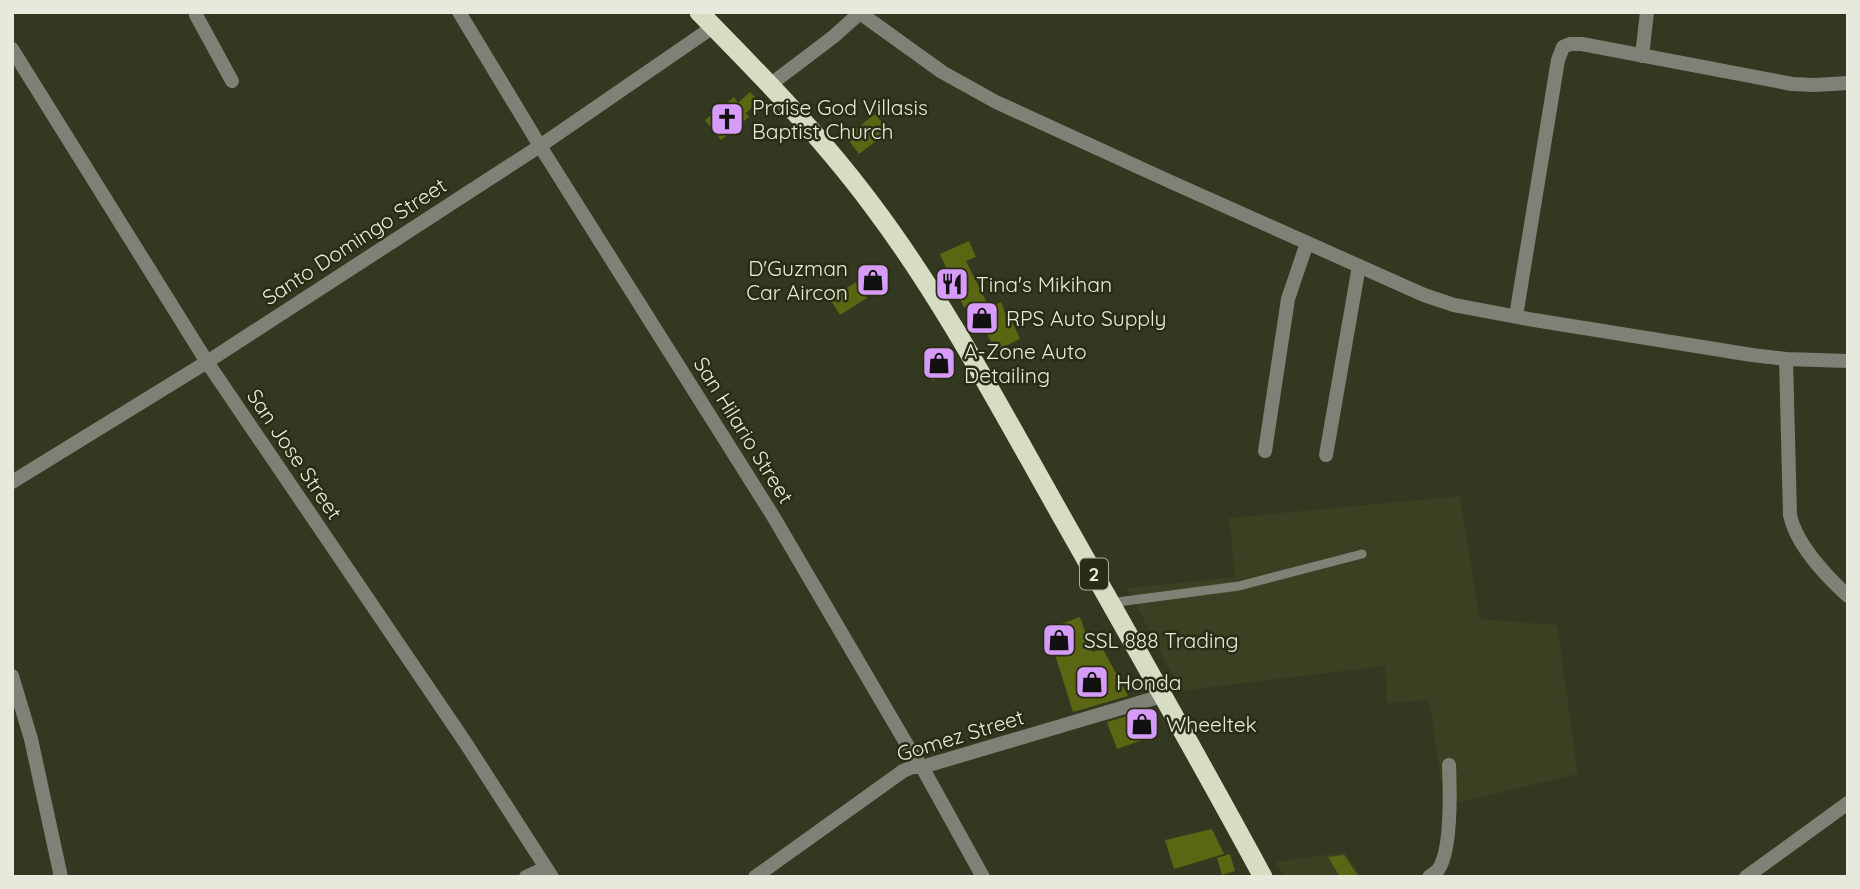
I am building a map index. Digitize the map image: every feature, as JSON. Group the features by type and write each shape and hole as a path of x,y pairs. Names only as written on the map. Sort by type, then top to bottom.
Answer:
{"highway":[{"name":"2","path":"699,12 771,84 836,159 919,274 996,400 1263,877"}],"street":[{"path":"197,12 196,15 232,81"},
{"name":"San Hilario Street","path":"459,12 766,505 922,767 983,877"},
{"path":"1642,56 1647,12"},
{"path":"771,84 860,13 942,72 996,102 1424,295 1454,305 1516,316 1786,359 1848,362"},
{"name":"Santo Domingo Street","path":"12,482 207,362 540,146 713,27"},
{"path":"1516,316 1560,51 1563,47 1582,44 1792,84 1848,83"},
{"name":"San Jose Street","path":"12,49 207,362 466,742 549,872"},
{"path":"1265,451 1288,299 1307,243"},
{"path":"1326,455 1359,266"},
{"path":"1786,359 1792,523 1801,542 1814,559 1848,596"},
{"path":"12,676 31,739 61,877"},
{"name":"Gomez Street","path":"755,877 912,767 922,767 1163,696"},
{"path":"1429,877 1438,870 1446,850 1450,799 1449,765"},
{"path":"1746,877 1848,803"},
{"path":"526,877 549,872"}],"lane":[{"path":"1110,603 1239,586 1362,554"}],"shaded area":[{"path":"1460,496 1480,619 1557,625 1578,774 1445,806 1429,700 1387,703 1385,666 1181,691 1127,588 1235,577 1229,518"},
{"path":"1345,852 1361,877 1284,877 1276,862"}],"building":[{"name":"Praise God Villasis Baptist Church","path":"750,92 759,101 746,113 749,117 721,140 705,120 734,97 738,103"},
{"path":"875,114 889,131 859,154 846,137"},
{"path":"969,241 976,257 966,261 989,307 1001,302 1020,339 995,351 973,303 964,308 940,254"},
{"path":"856,282 867,298 840,315 830,299"},
{"path":"939,350 950,373 932,381 922,358"},
{"name":"Honda","path":"1080,617 1092,652 1103,649 1128,696 1073,712 1047,629"},
{"path":"1142,712 1151,737 1117,749 1107,722"},
{"path":"1212,829 1224,854 1174,869 1165,840"},
{"path":"1230,854 1235,871 1222,875 1217,858"},
{"path":"1344,855 1359,877 1340,877 1328,857"}],"place":[{"name":"Praise God Villasis Baptist Church","path":"727,119"},
{"name":"D'Guzman Car Aircon","path":"873,280"},
{"name":"Tina's Mikihan","path":"952,284"},
{"name":"RPS Auto Supply","path":"982,318"},
{"name":"A-Zone Auto Detailing","path":"939,363"},
{"name":"SSL 888 Trading","path":"1059,640"},
{"name":"Honda","path":"1092,682"},
{"name":"Wheeltek","path":"1142,724"}]}
